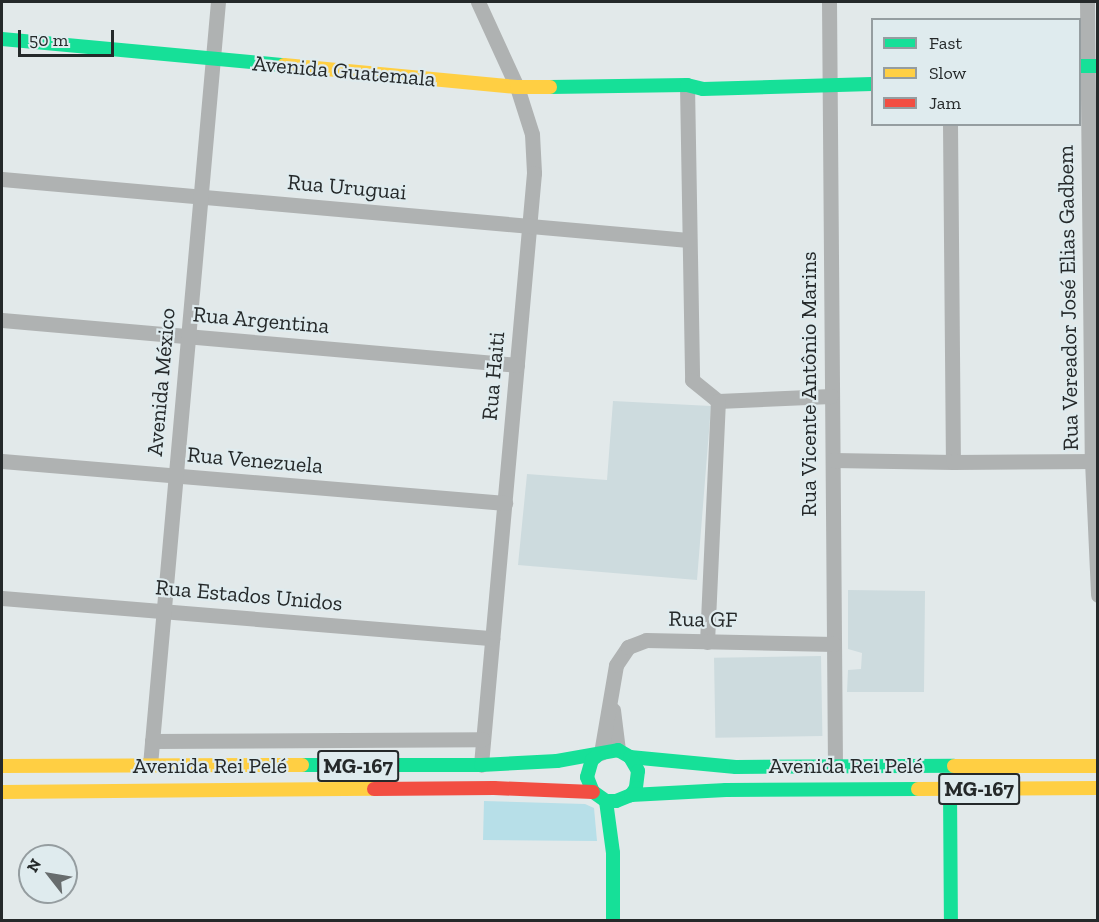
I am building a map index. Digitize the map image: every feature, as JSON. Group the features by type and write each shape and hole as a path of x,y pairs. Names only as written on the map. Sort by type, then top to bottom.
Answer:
{"main road":[{"name":"Avenida Guatemala","path":"2,39 517,87 687,85"},
{"path":"687,85 703,78 796,72"},
{"path":"687,85 703,89 830,73 871,83"},
{"path":"600,754 588,768 587,777 593,792 606,801 613,853 613,921"},
{"name":"Avenida Rei Pelé","path":"2,766 481,765 557,761 600,754 624,754 736,767 1098,766"},
{"path":"613,853 628,796 636,788 638,771 624,754"},
{"name":"Avenida Rei Pelé","path":"2,792 494,788 593,792"},
{"name":"Avenida Rei Pelé","path":"606,801 628,796 734,789 1098,788"},
{"path":"950,789 951,921"}],"street":[{"name":"Avenida México","path":"150,765 218,2"},
{"name":"Rua Haiti","path":"478,2 517,87 532,134 534,173 481,765"},
{"name":"Rua Vicente Antônio Marins","path":"829,2 835,766"},
{"name":"Rua Vereador José Elias Gadbem","path":"1087,2 1097,595"},
{"path":"687,85 692,381 718,401 831,396"},
{"path":"950,126 953,462"},
{"name":"Rua Uruguai","path":"2,179 688,240"},
{"name":"Rua Argentina","path":"2,320 517,365"},
{"path":"707,642 718,401"},
{"path":"832,460 1095,461"},
{"name":"Rua Venezuela","path":"2,461 505,503"},
{"name":"Rua Estados Unidos","path":"2,598 492,638"},
{"name":"Rua GF","path":"600,754 612,698 616,665 628,647 646,640 834,644"},
{"name":"Rua GF","path":"612,698 624,754"},
{"path":"152,741 483,738"}],"shaded area":[{"path":"613,401 711,406 697,580 518,565 527,474 607,480"},
{"path":"848,590 925,591 924,692 847,692 848,670 861,669 862,653 848,649"},
{"path":"821,656 822,736 715,738 714,658"},
{"path":"484,801 585,804 594,808 597,841 483,840"}],"traffic: fast":[{"path":"2,39 284,65"},
{"path":"1081,66 1098,66"},
{"path":"550,87 687,85 703,89 871,84"},
{"path":"302,765 481,765 557,761 618,750 630,757 638,771 636,788 631,795 616,801 606,801 593,792 587,777 592,760 598,755"},
{"path":"630,757 736,767 954,766"},
{"path":"631,795 726,790 918,789"},
{"path":"950,789 951,920"},
{"path":"606,801 613,853 613,920"}],"traffic: slow":[{"path":"284,65 517,87 550,87"},
{"path":"2,766 302,765"},
{"path":"954,766 1098,766"},
{"path":"918,789 1098,788"},
{"path":"2,792 374,789"}],"traffic: jam":[{"path":"374,789 494,788 593,792"}]}
